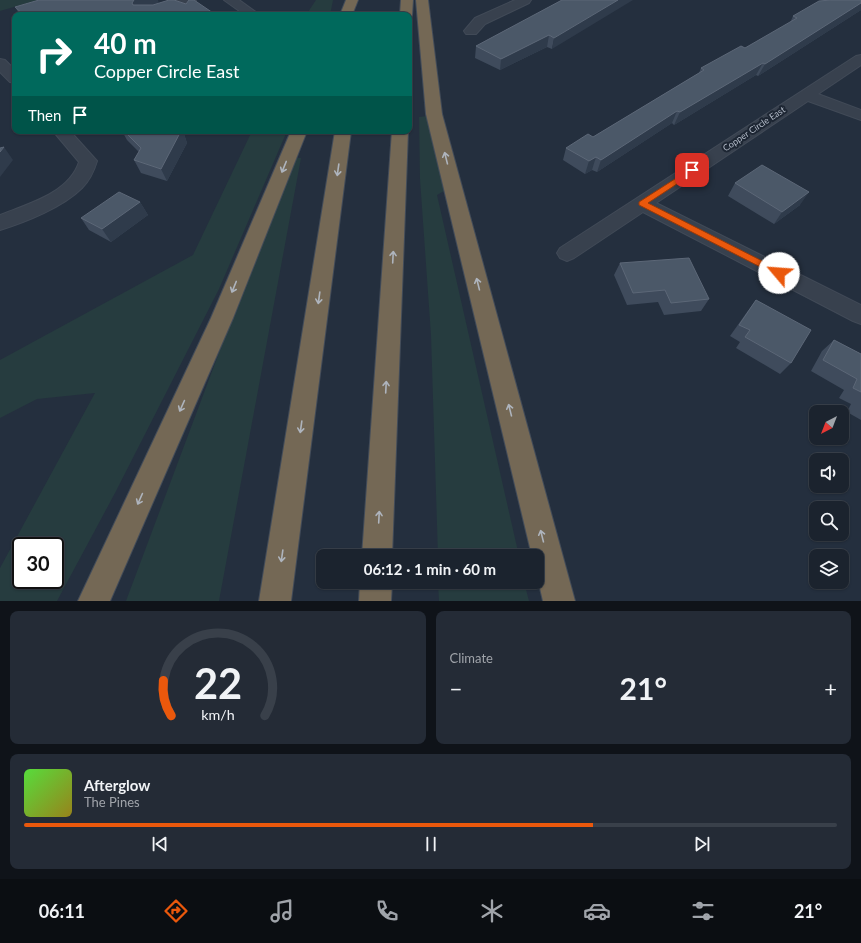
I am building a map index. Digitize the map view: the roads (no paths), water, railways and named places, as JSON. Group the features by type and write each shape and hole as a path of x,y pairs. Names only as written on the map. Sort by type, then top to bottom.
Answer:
{"highway":[{"path":"347,12 352,0"},
{"path":"360,12 362,0"},
{"path":"406,12 407,0"},
{"path":"422,0 434,114 559,601"},
{"path":"94,601 222,318 297,134"},
{"path":"275,601 343,134"},
{"path":"377,549 400,134"},
{"path":"375,601 376,589"}],"street":[{"path":"153,12 190,0"},
{"path":"230,0 249,12"},
{"path":"471,31 480,21 525,0"},
{"path":"12,58 0,62 12,76"},
{"name":"Copper Circle East","path":"567,253 861,59"},
{"path":"806,95 861,115"},
{"path":"0,223 60,196 79,182 87,170 88,161 64,134"},
{"path":"642,204 861,314"}]}
